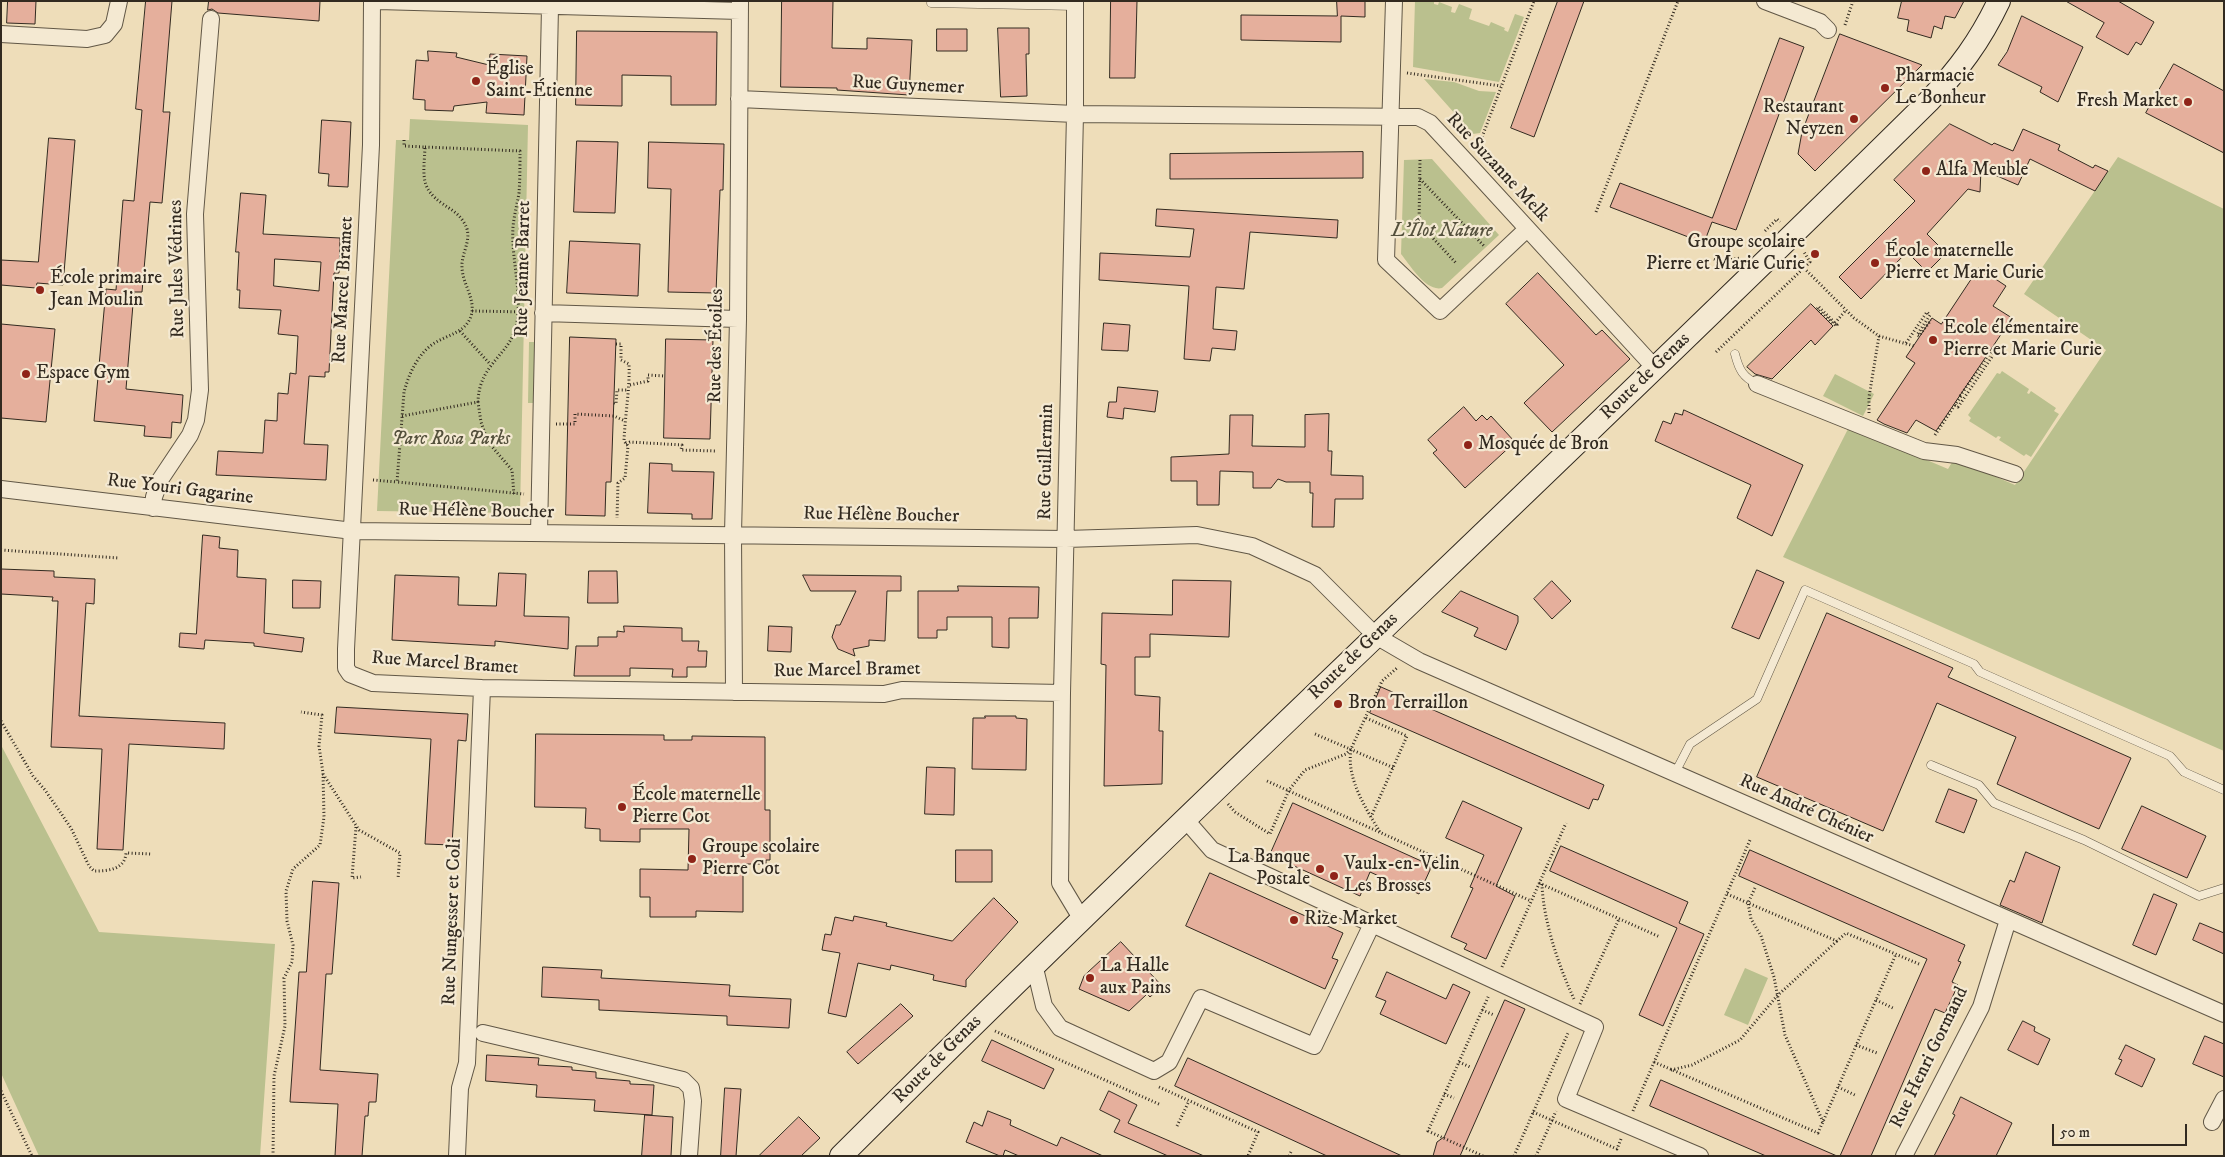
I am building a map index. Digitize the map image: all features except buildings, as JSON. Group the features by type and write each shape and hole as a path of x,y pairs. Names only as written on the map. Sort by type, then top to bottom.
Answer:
{"main road":[{"name":"Route de Genas","path":"841,1156 1081,918 1656,368 1935,94 1960,68 1988,24 1999,1"}],"street":[{"path":"1,34 87,38 105,35 114,24 119,1"},
{"name":"Rue Marcel Bramet","path":"372,1 371,145 346,649 346,668 350,674 373,683 482,688 884,694 902,690 1062,693"},
{"path":"378,1 550,7 740,6"},
{"path":"1394,1 1386,260 1440,311 1527,229"},
{"path":"1765,1 1820,22 1828,30"},
{"name":"Rue Guillermin","path":"1075,4 1076,114 1062,693 1060,883 1081,918"},
{"name":"Rue des Étoiles","path":"734,692 733,534 738,319 740,6"},
{"name":"Rue Jeanne Barret","path":"539,533 536,312 550,7"},
{"name":"Rue Jules Védrines","path":"153,508 154,496 160,480 174,455 190,435 197,413 200,390 195,214 211,19"},
{"name":"Rue Guynemer","path":"739,99 1076,114"},
{"name":"Rue Suzanne Melk","path":"1076,114 1418,116 1430,123 1656,368"},
{"path":"536,312 738,319"},
{"path":"1757,384 1924,452 1958,455 2015,474"},
{"name":"Rue Youri Gagarine","path":"1,489 353,531"},
{"name":"Rue Hélène Boucher","path":"353,531 1066,539 1197,535 1252,546 1315,575 1376,636"},
{"name":"Rue André Chénier","path":"1376,636 1411,656 2224,1014"},
{"name":"Rue Nungesser et Coli","path":"458,1156 460,1088 467,1063 482,688"},
{"path":"1185,819 1212,850 1595,1027 1566,1099 1700,1156"},
{"name":"Rue Henri Gormand","path":"1904,1156 1981,1007 2008,920"},
{"path":"1034,964 1044,1006 1060,1028 1154,1071 1170,1062 1201,998 1314,1046 1372,924"},
{"path":"483,1033 683,1080 691,1088 693,1101 689,1156"},
{"path":"2212,1122 2224,1098"}],"lane":[{"path":"931,3 1075,4"},
{"path":"1735,354 1740,371 1747,379 1757,384"},
{"path":"1675,773 1690,744 1756,700 1805,590 1974,664 1980,672 2170,756 2184,772 2224,790"},
{"path":"1931,765 1979,785 1994,803 2084,840 2199,896 2224,888"}],"path":[{"path":"1470,166 1534,1"},
{"path":"1596,212 1678,1"},
{"path":"1845,25 1853,1"},
{"path":"1391,71 1501,86"},
{"path":"404,140 404,146 424,148 520,151 519,191 513,228 517,322 510,342 490,364 478,392 481,422 488,442 512,470 514,495"},
{"path":"397,482 402,416 408,379 422,354 432,344 460,331 466,326 472,311 472,301 462,276 462,263 469,238 468,230 464,221 455,212 432,197 425,188 424,148"},
{"path":"1420,160 1419,223 1456,263"},
{"path":"1420,180 1481,246 1485,248"},
{"path":"1716,352 1810,262"},
{"path":"1804,268 1846,310 1879,336 1914,346"},
{"path":"1835,323 1819,307 1818,309 1836,326 1835,323 1846,310"},
{"path":"472,311 536,312"},
{"path":"1906,344 1927,312 1930,315 1917,335 1919,336 1931,320"},
{"path":"460,331 490,364"},
{"path":"1874,418 1869,413 1869,397 1879,336"},
{"path":"616,344 621,344 621,360 629,364 630,385 625,421 625,478 618,483 617,519"},
{"path":"1924,452 1955,405 1961,396 1995,346 1998,348 1958,407 1955,405"},
{"path":"630,385 648,381 648,375 665,376"},
{"path":"614,404 616,404 617,390 628,390"},
{"path":"402,416 478,402"},
{"path":"556,424 575,424 575,414 614,416 625,421"},
{"path":"626,444 630,442 682,445 682,450 716,451"},
{"path":"373,480 514,495 524,494"},
{"path":"1,550 119,558"},
{"path":"1214,791 1236,812 1270,834 1289,790 1305,770 1346,754 1351,750 1382,681 1411,656"},
{"path":"273,1156 274,1076 285,1026 284,978 292,962 293,945 287,921 286,891 293,869 320,846 324,817 323,773 319,746 322,715 301,712"},
{"path":"1366,718 1407,736 1371,817"},
{"path":"1,721 33,776 46,790 71,828 88,866 94,871 111,870 123,862 126,853 152,854"},
{"path":"1315,734 1394,768"},
{"path":"1351,750 1352,770 1358,790 1380,832"},
{"path":"323,773 356,826 400,853 398,879"},
{"path":"1267,781 1531,901"},
{"path":"356,826 352,878 361,877"},
{"path":"1533,1112 1617,1149 1750,840"},
{"path":"1619,919 1578,1008 1554,944 1541,884 1660,937"},
{"path":"1755,888 1748,903 1751,919 1761,936 1774,977 1785,1035 1823,1122"},
{"path":"1727,894 1837,941"},
{"path":"1671,1070 1692,1065 1740,1040 1777,996 1846,933 1919,964"},
{"path":"1654,1062 1818,1133 1896,954"},
{"path":"1876,1000 1896,1009"},
{"path":"1482,1010 1494,1015"},
{"path":"1514,1156 1574,1018"},
{"path":"976,1022 1161,1104"},
{"path":"1856,1044 1877,1053"},
{"path":"1459,1062 1470,1067"},
{"path":"1158,1087 1258,1132 1248,1156"},
{"path":"1838,1087 1857,1096"},
{"path":"1,1091 32,1156"},
{"path":"1444,1094 1454,1098"},
{"path":"1536,1156 1558,1107 1566,1099"},
{"path":"1177,1126 1189,1101"},
{"path":"1469,1156 1472,1151 1483,1156"}],"green space":[{"path":"1415,1 1434,1 1434,4 1438,5 1439,2 1452,7 1451,12 1455,13 1459,4 1472,9 1469,19 1489,26 1491,22 1505,28 1504,30 1508,32 1515,14 1524,17 1499,82 1413,67"},
{"path":"1424,79 1454,82 1479,91 1496,92 1480,133 1473,134"},
{"name":"Parc Rosa Parks","path":"410,119 528,125 520,513 377,511 396,140 409,140"},
{"path":"2118,157 2224,209 2224,751 1783,557 1849,427 1948,469 1954,459 2015,485 2106,350 2024,294"},
{"name":"L'Îlot Nature","path":"1432,159 1499,235 1442,288 1430,286 1424,282 1401,254 1404,160"},
{"path":"529,342 535,342 534,403 528,403"},
{"path":"2002,371 2029,389 2027,393 2029,394 2031,391 2056,408 2054,411 2059,414 2031,457 2026,454 2024,456 1999,440 2001,437 1998,436 1996,438 1969,421 1971,418 1968,415 1997,373 2000,374"},
{"path":"1835,374 1874,394 1863,416 1823,396"},
{"path":"1,745 99,932 275,944 260,1156 39,1156 1,1073"},
{"path":"1745,968 1768,978 1748,1025 1724,1015"}],"place":[{"name":"Église Saint-Étienne","path":"476,81"},
{"name":"Pharmacie Le Bonheur","path":"1885,88"},
{"name":"Fresh Market","path":"2188,102"},
{"name":"Restaurant Neyzen","path":"1854,119"},
{"name":"Alfa Meuble","path":"1926,171"},
{"name":"Groupe scolaire Pierre et Marie Curie","path":"1815,254"},
{"name":"École maternelle Pierre et Marie Curie","path":"1875,263"},
{"name":"École primaire Jean Moulin","path":"40,290"},
{"name":"Ecole élémentaire Pierre et Marie Curie","path":"1933,340"},
{"name":"Espace Gym","path":"26,374"},
{"name":"Mosquée de Bron","path":"1468,445"},
{"name":"Bron Terraillon","path":"1338,704"},
{"name":"École maternelle Pierre Cot","path":"622,807"},
{"name":"Groupe scolaire Pierre Cot","path":"692,859"},
{"name":"La Banque Postale","path":"1320,869"},
{"name":"Vaulx-en-Velin Les Brosses","path":"1334,876"},
{"name":"Rize Market","path":"1294,920"},
{"name":"La Halle aux Pains","path":"1090,978"}]}
